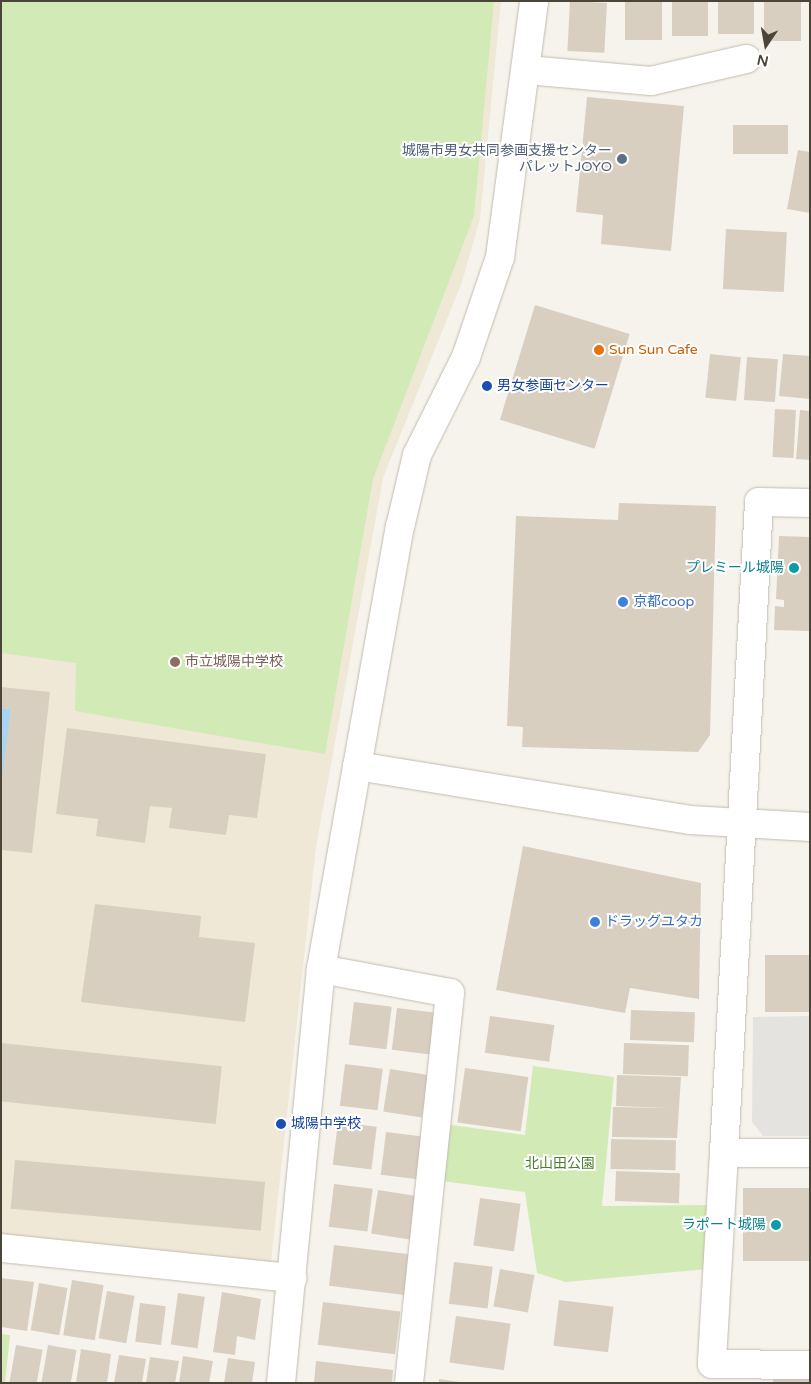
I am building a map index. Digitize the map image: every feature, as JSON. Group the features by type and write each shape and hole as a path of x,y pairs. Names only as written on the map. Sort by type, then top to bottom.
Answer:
{"street":[{"path":"282,1383 321,969 357,766 417,455 466,357 500,257 527,70 534,1"},
{"path":"527,70 651,81 746,59"},
{"path":"810,503 759,502 740,822 742,866 712,1364 810,1365"},
{"path":"357,766 690,820 810,827"},
{"path":"321,969 450,993 409,1383"},
{"path":"724,1153 810,1153"},
{"path":"1,1248 292,1278"}],"shaded area":[{"name":"市立城陽中学校","path":"1,1 501,1 480,219 462,282 383,478 316,847 271,1262 1,1235"},
{"path":"810,1016 810,1136 763,1136 752,1122 753,1017"}],"green space":[{"name":"市立城陽中学校","path":"1,1 494,1 474,216 373,479 325,754 75,711 76,663 1,653"},
{"name":"北山田公園","path":"533,1066 614,1077 602,1206 710,1205 707,1269 566,1282 537,1273 525,1192 442,1181 451,1125 525,1135"},
{"path":"1,1334 10,1335 5,1383 1,1383"}],"water":[{"path":"1,708 11,709 2,784 1,784"}],"building":[{"path":"570,1 607,3 604,53 567,51"},
{"path":"625,1 662,1 662,40 625,40"},
{"path":"672,1 708,1 708,36 672,36"},
{"path":"718,1 754,1 754,34 718,34"},
{"path":"764,1 801,1 801,41 764,41"},
{"path":"587,97 684,106 671,251 601,244 603,215 576,212"},
{"path":"733,125 788,125 788,154 733,154"},
{"path":"798,150 810,152 810,213 787,209"},
{"path":"726,229 787,232 784,292 723,289"},
{"path":"535,305 630,334 595,449 500,420"},
{"path":"710,354 741,357 736,401 705,398"},
{"path":"783,354 810,356 810,399 779,396"},
{"path":"747,357 778,359 775,402 744,400"},
{"path":"775,409 796,410 793,458 772,457"},
{"path":"800,410 810,411 810,460 796,459"},
{"path":"619,503 716,506 710,735 698,752 522,747 523,727 507,726 516,516 618,520"},
{"name":"プレミール城陽","path":"779,536 810,537 810,631 774,630 775,606 784,607 784,600 776,599"},
{"path":"1,687 50,692 32,853 1,850 1,784 11,709 1,708"},
{"path":"67,728 266,754 257,818 229,815 226,835 169,828 172,808 150,806 145,843 96,836 98,819 56,814"},
{"path":"523,846 701,883 699,999 630,988 625,1013 496,990"},
{"path":"95,904 201,916 199,937 255,943 245,1022 81,1002"},
{"path":"765,955 810,955 810,1012 765,1012"},
{"path":"354,1002 392,1007 386,1049 349,1045"},
{"path":"397,1008 436,1013 431,1054 392,1050"},
{"path":"631,1010 695,1012 694,1042 630,1040"},
{"path":"490,1016 554,1025 549,1062 485,1053"},
{"path":"1,1043 222,1066 216,1124 1,1101"},
{"path":"624,1043 689,1045 688,1076 623,1074"},
{"path":"345,1064 383,1069 378,1110 340,1106"},
{"path":"465,1068 528,1077 521,1131 457,1122"},
{"path":"390,1069 429,1075 422,1118 383,1111"},
{"path":"617,1075 681,1077 677,1138 612,1137 613,1107 669,1108 616,1106"},
{"path":"338,1122 377,1127 371,1169 333,1165"},
{"path":"386,1132 425,1137 419,1179 381,1175"},
{"path":"611,1139 676,1140 675,1170 610,1169"},
{"path":"15,1160 265,1182 261,1231 11,1209"},
{"path":"616,1171 680,1173 679,1203 615,1201"},
{"path":"334,1184 373,1189 367,1231 329,1227"},
{"name":"ラポート城陽","path":"743,1188 810,1188 810,1261 743,1261"},
{"path":"378,1190 417,1196 410,1240 371,1233"},
{"path":"480,1198 521,1204 514,1251 473,1246"},
{"path":"334,1245 411,1255 406,1295 329,1286"},
{"path":"454,1262 493,1267 488,1308 449,1304"},
{"path":"500,1269 534,1275 528,1313 493,1306"},
{"path":"1,1278 34,1282 27,1331 1,1327"},
{"path":"72,1280 104,1285 95,1340 63,1335"},
{"path":"39,1283 68,1288 59,1335 31,1330"},
{"path":"107,1291 135,1296 126,1343 99,1338"},
{"path":"222,1292 261,1299 255,1340 237,1336 235,1355 213,1352"},
{"path":"178,1293 205,1297 198,1348 171,1344"},
{"path":"559,1300 614,1307 608,1352 553,1346"},
{"path":"323,1302 400,1312 395,1354 318,1345"},
{"path":"140,1303 166,1306 161,1345 135,1342"},
{"path":"456,1316 510,1324 504,1370 449,1363"},
{"path":"16,1345 43,1350 37,1383 9,1382"},
{"path":"48,1345 77,1350 71,1383 41,1382"},
{"path":"81,1349 111,1354 107,1383 76,1383"},
{"path":"119,1355 146,1359 142,1383 114,1383"},
{"path":"183,1356 213,1361 209,1383 179,1383"},
{"path":"150,1357 179,1361 175,1383 146,1383"},
{"path":"228,1358 255,1362 252,1383 224,1383"},
{"path":"316,1361 393,1370 392,1383 314,1383"},
{"path":"773,1376 810,1376 810,1383 773,1383"},
{"path":"439,1379 459,1382 459,1383 439,1383"}],"place":[{"name":"城陽市男女共同参画支援センター パレットJOYO","path":"622,159"},
{"name":"Sun Sun Cafe","path":"599,350"},
{"name":"男女参画センター","path":"487,386"},
{"name":"プレミール城陽","path":"794,568"},
{"name":"京都coop","path":"623,602"},
{"name":"市立城陽中学校","path":"175,662"},
{"name":"ドラッグユタカ","path":"595,922"},
{"name":"城陽中学校","path":"281,1124"},
{"name":"ラポート城陽","path":"776,1225"}]}
